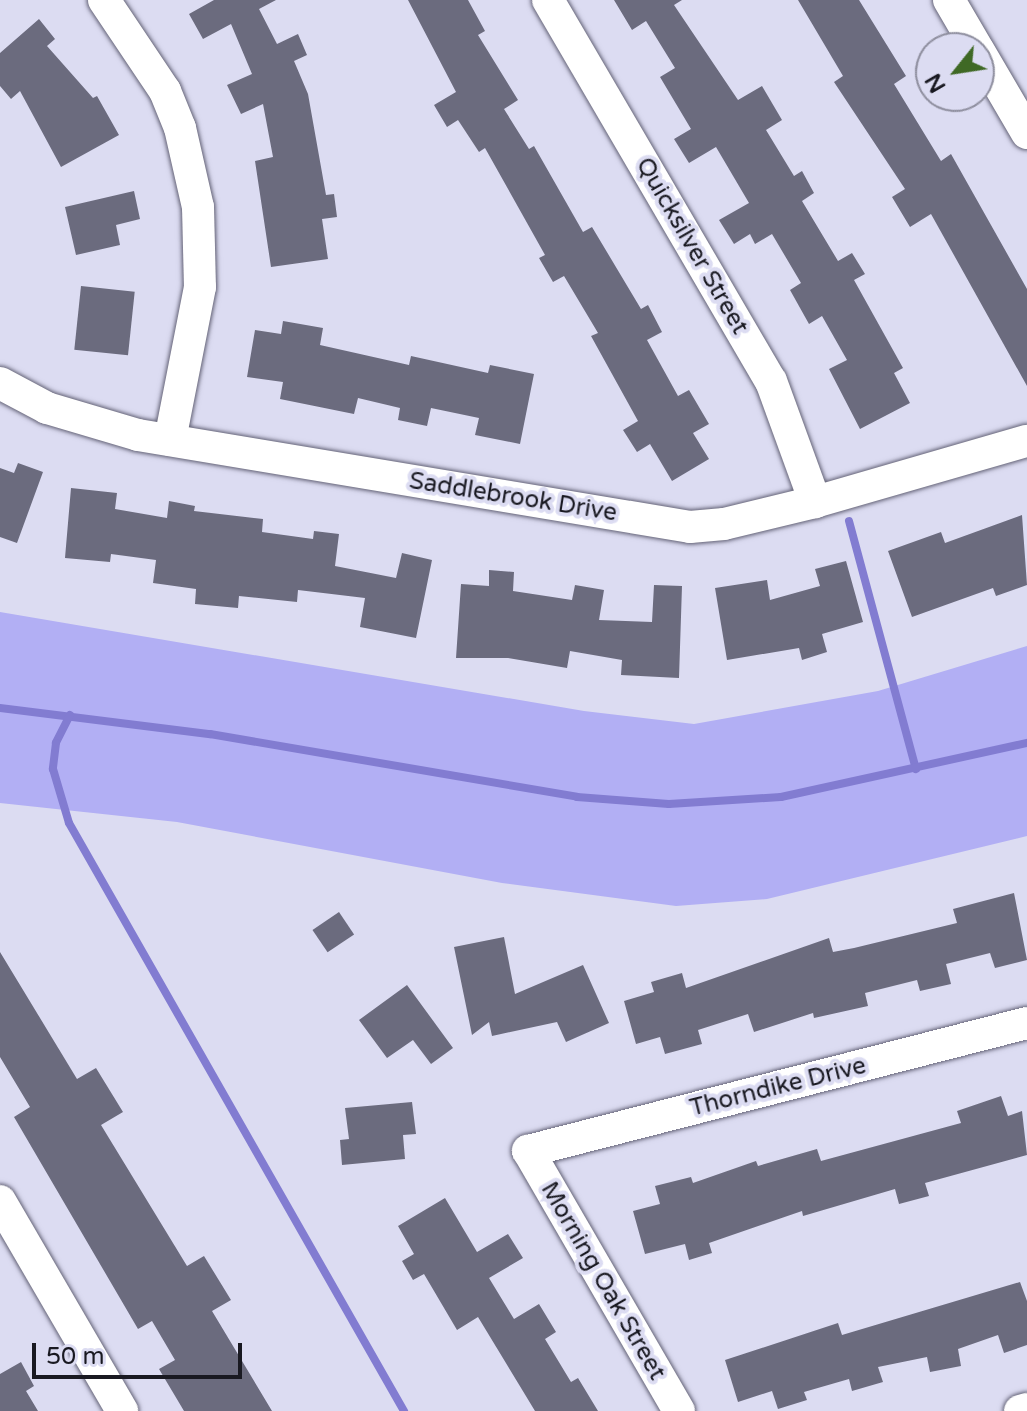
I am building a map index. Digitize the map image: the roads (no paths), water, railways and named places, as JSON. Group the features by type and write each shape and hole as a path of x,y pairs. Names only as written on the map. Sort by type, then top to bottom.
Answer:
{"street":[{"path":"104,0 165,91 180,128 198,207 200,287 170,440"},
{"name":"Quicksilver Street","path":"548,0 771,381 815,502"},
{"path":"949,0 968,32"},
{"path":"995,79 1027,133"},
{"name":"Saddlebrook Drive","path":"0,383 47,408 170,440 690,527 724,524 815,502 1027,441"},
{"name":"Thorndike Drive","path":"528,1151 1027,1023"},
{"name":"Morning Oak Street","path":"528,1151 679,1411"},
{"path":"0,1201 122,1411"},
{"path":"1020,1411 1027,1409"}],"waterway":[{"path":"849,521 916,769"},
{"path":"0,708 210,734 577,797 669,804 781,797 1027,743"},
{"path":"70,715 56,743 53,769 69,823 404,1411"}]}
